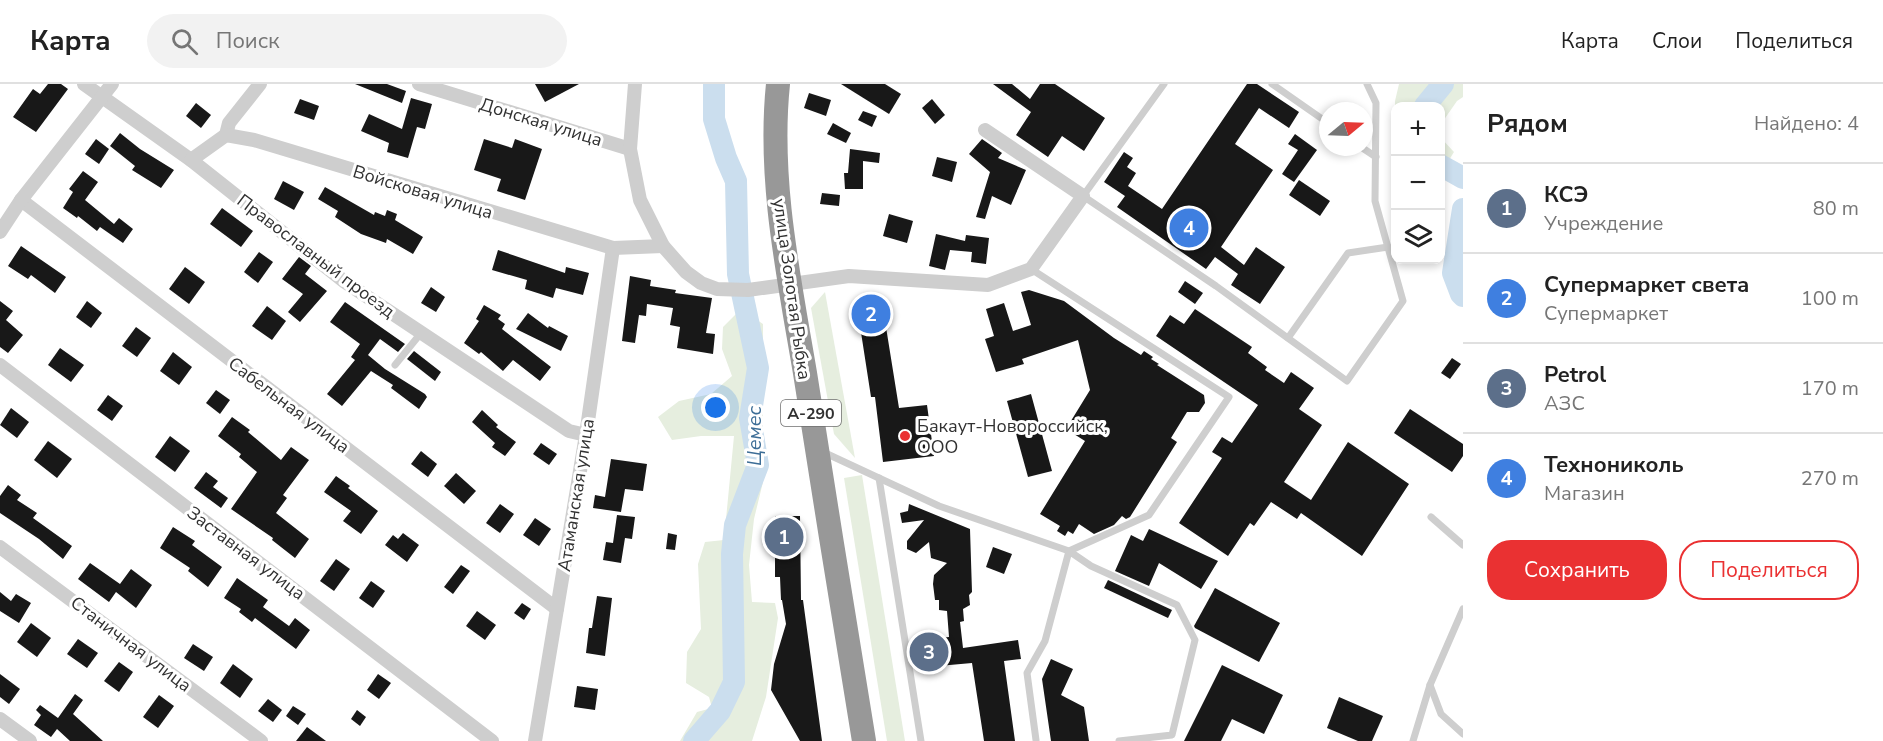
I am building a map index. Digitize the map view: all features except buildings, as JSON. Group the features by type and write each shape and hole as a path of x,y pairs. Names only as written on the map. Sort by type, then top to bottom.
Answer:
{"highway":[{"name":"улица Золотая Рыбка","path":"778,84 775,143 779,200 790,285 864,741"}],"street":[{"name":"Православный проезд","path":"84,84 191,160 345,282 569,431 586,435"},
{"path":"0,232 21,200 112,84"},
{"path":"191,160 226,135 229,123 260,84"},
{"name":"Донская улица","path":"419,84 630,148"},
{"path":"635,84 630,148 640,200 663,246 686,272 700,283 730,291 849,276 988,285 1031,269 1083,196 985,130"},
{"name":"Войсковая улица","path":"226,135 254,140 613,248 663,246"},
{"name":"Сабельная улица","path":"21,200 557,609"},
{"name":"Атаманская улица","path":"535,741 586,435 613,248"},
{"name":"Заставная улица","path":"0,365 492,741"},
{"name":"Станичная улица","path":"0,546 261,741"},
{"path":"0,719 30,741"}],"lane":[{"path":"1164,84 1083,196 1216,286 1347,381 1403,302 1375,201 1376,103 1367,84"},
{"path":"1272,84 1319,117"},
{"path":"1288,338 1348,254 1388,248"},
{"path":"1031,269 1229,397 1149,515 1069,551"},
{"path":"395,365 421,333"},
{"path":"817,449 939,506 1069,551 1091,566 1177,605 1196,640 1172,735 1119,741"},
{"path":"879,478 921,741"},
{"path":"1431,517 1463,545"},
{"path":"1036,740 1027,673 1045,641 1069,551"},
{"path":"1413,741 1430,685 1463,609"},
{"path":"1430,685 1441,714 1463,734"}],"green space":[{"path":"1399,84 1463,84 1463,97 1457,101 1445,118 1445,102 1395,101"},
{"path":"1445,142 1454,152 1445,167"},
{"path":"825,292 855,458 834,434 811,308"},
{"path":"737,313 751,316 763,324 763,482 754,519 749,565 752,602 775,603 778,618 766,697 752,741 680,741 697,712 712,708 709,697 686,683 687,652 701,629 698,564 705,542 724,540 734,436 701,436 672,440 658,417 679,401 711,394 732,376 722,349 723,327"},
{"path":"862,475 905,741 887,741 844,478"}],"waterway":[{"name":"Цемес","path":"694,741 720,711 734,682 732,554 735,525 758,465 750,418 758,368 738,274 736,181 714,119 714,84"},
{"name":"Цемес","path":"1428,102 1443,84"},
{"name":"Цемес","path":"1445,168 1463,178"},
{"name":"Цемес","path":"1463,209 1453,273 1463,296"}],"place":[{"name":"Технониколь","path":"1189,228"},
{"name":"Супермаркет света","path":"871,314"},
{"name":"Бакаут-Новороссийск, ООО","path":"905,436"},
{"name":"КСЭ","path":"784,537"},
{"name":"Petrol","path":"929,652"}]}
